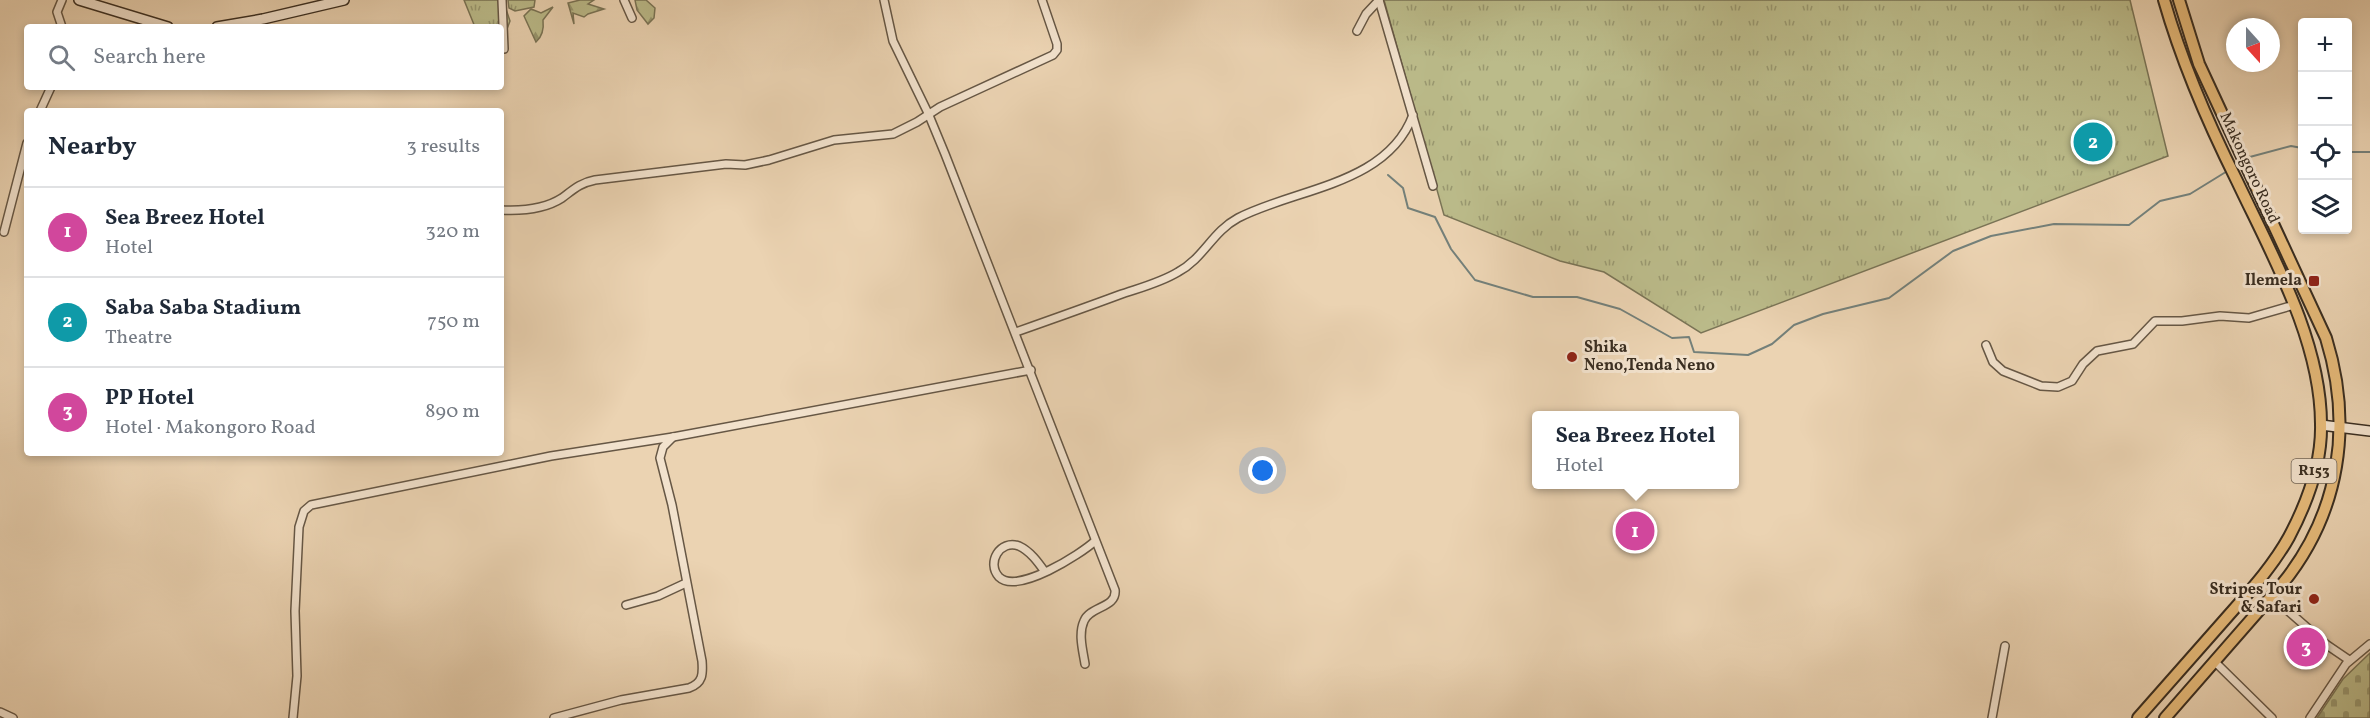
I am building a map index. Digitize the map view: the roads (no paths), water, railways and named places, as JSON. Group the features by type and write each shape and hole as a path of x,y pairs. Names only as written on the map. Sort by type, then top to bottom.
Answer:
{"main road":[{"path":"79,0 158,24"},
{"path":"234,24 344,0"},
{"name":"Makongoro Road","path":"2138,718 2264,576 2288,538 2311,486 2321,425 2318,385 2294,305 2278,265 2236,181 2185,66 2164,0"},
{"name":"Makongoro Road","path":"2165,718 2297,565 2315,535 2325,513 2334,475 2340,426 2337,381 2326,338 2199,64 2179,0"},
{"path":"2321,425 2370,431"}],"street":[{"path":"61,24 57,12 62,0"},
{"path":"502,0 503,24"},
{"path":"624,0 632,18"},
{"path":"884,0 893,42 928,113 1016,332 1116,595 1112,602 1091,611 1083,622 1085,664"},
{"path":"504,210 521,210 551,203 562,198 578,184 595,180 726,164 745,165 834,140 893,134 917,122 928,113 1053,55 1057,50 1057,44 1042,0"},
{"path":"1357,31 1366,14 1379,0"},
{"path":"1379,0 1432,186"},
{"path":"41,108 50,90"},
{"path":"1016,332 1178,273 1202,253 1216,233 1236,219 1260,207 1312,192 1351,176 1375,162 1402,138 1413,115"},
{"path":"4,232 24,155"},
{"path":"1986,345 1994,362 2003,370 2041,386 2058,387 2072,381 2083,364 2097,351 2133,344 2155,321 2182,321 2220,316 2249,318 2294,305"},
{"path":"293,718 297,676 295,611 299,527 304,511 311,505 551,456 673,437 1030,370"},
{"path":"554,718 596,706 698,685 703,671 702,661 672,505 660,458 663,447 673,437"},
{"path":"1045,572 1038,562 1020,547 1005,545 999,548 996,554 995,570 1005,580 1015,580 1045,572 1072,559 1095,541"},
{"path":"626,605 658,596 686,583"},
{"path":"2271,596 2349,660"},
{"path":"2310,718 2349,660 2370,644"},
{"path":"1992,718 1997,680 2005,646"},
{"path":"2214,661 2272,718"},
{"path":"0,712 13,718"}],"waterway":[{"path":"2246,158 2291,146 2298,147"},
{"path":"2352,152 2370,152"},
{"path":"1388,175 1403,188 1408,208 1435,217 1451,249 1475,280 1533,297 1577,297 1620,309 1672,338 1689,337 1694,352 1748,355 1772,344 1794,325 1823,314 1889,298 1953,251 1991,236 2054,224 2129,225 2160,201 2190,194 2229,170"}],"place":[{"name":"Saba Saba Stadium","path":"2093,142"},
{"name":"Ilemela","path":"2314,281"},
{"name":"Shika Neno,Tenda Neno","path":"1572,357"},
{"name":"Sea Breez Hotel","path":"1635,531"},
{"name":"Stripes Tour & Safari","path":"2314,599"},
{"name":"PP Hotel","path":"2306,647"}]}
